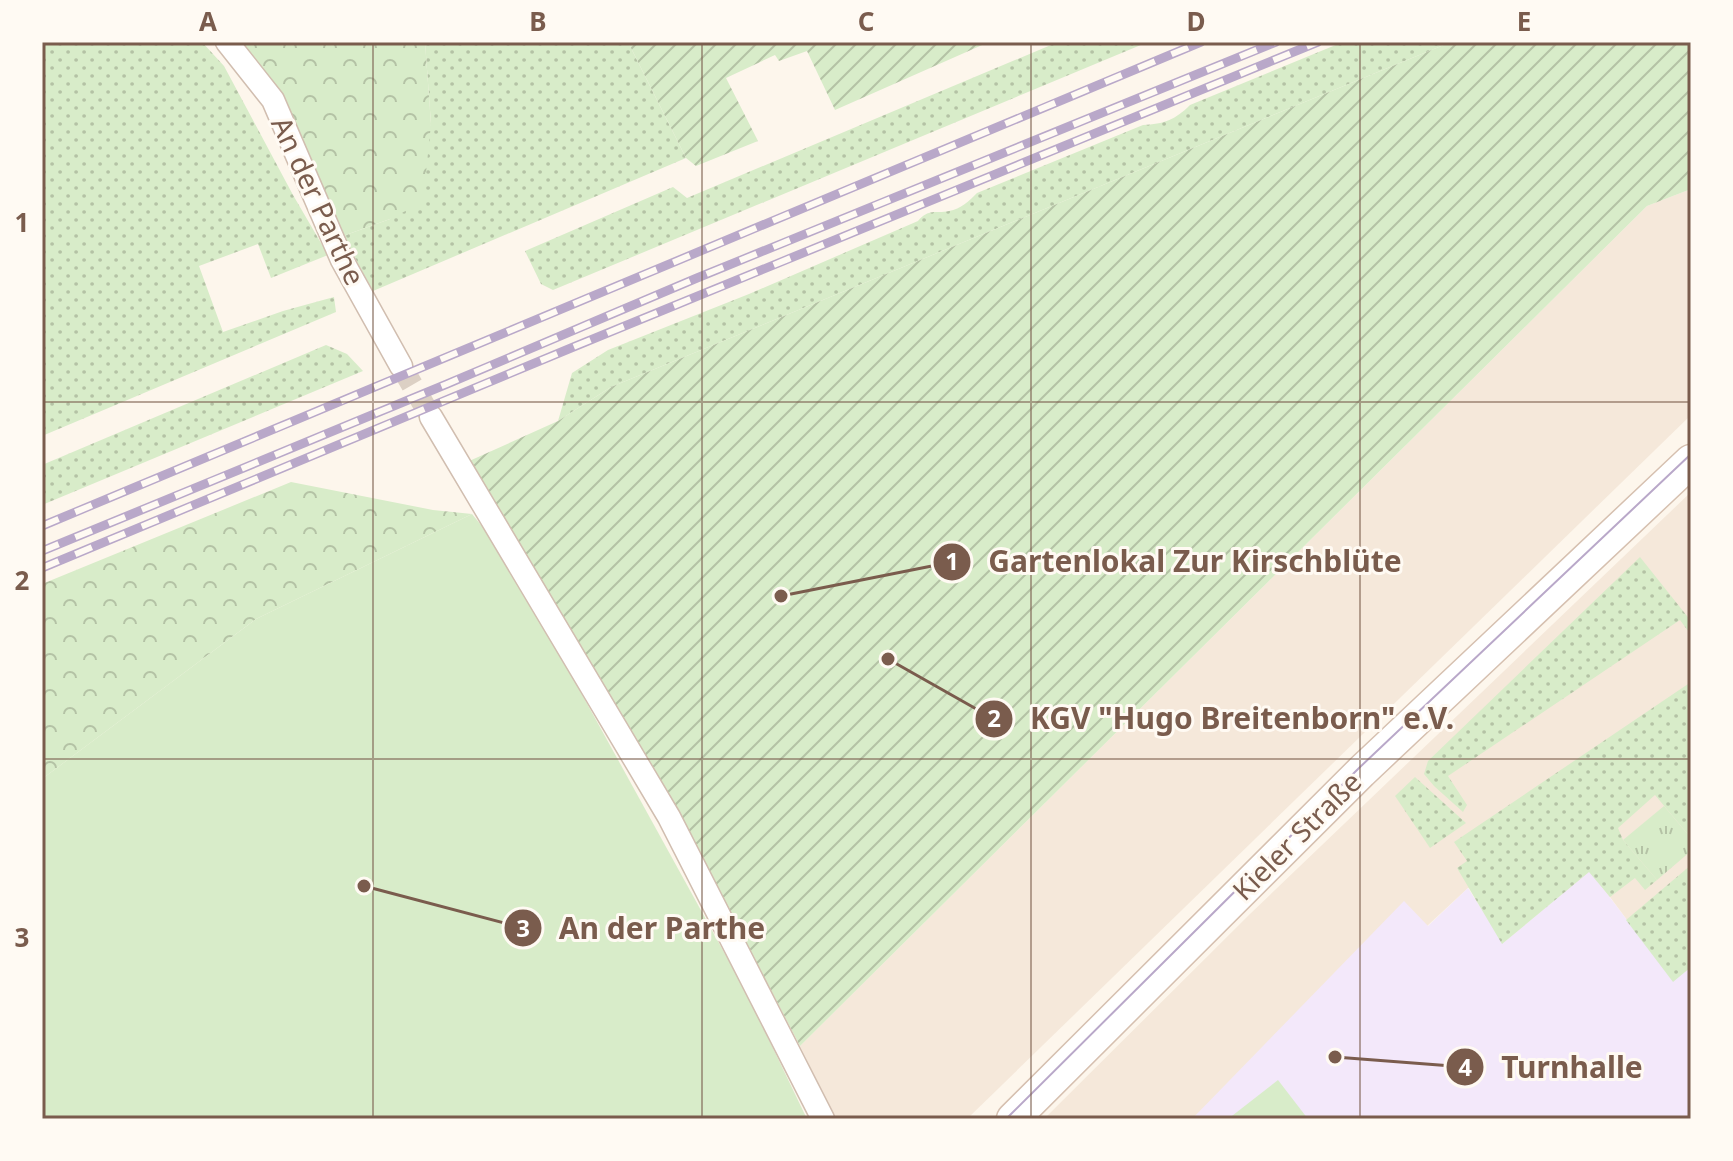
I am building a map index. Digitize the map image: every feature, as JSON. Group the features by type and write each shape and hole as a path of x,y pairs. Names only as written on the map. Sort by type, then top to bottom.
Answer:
{"main road":[{"name":"Kieler Straße","path":"1013,1119 1361,772 1691,461"}],"street":[{"name":"An der Parthe","path":"227,42 273,100 342,260 401,366"},
{"path":"431,417 669,817 823,1119"}],"shaded area":[{"path":"1691,189 1691,415 967,1119 836,1119 800,1046 1647,206"},
{"path":"1691,492 1691,967 1673,982 1610,897 1468,888 1427,926 1192,1119 1044,1119 1251,913"},
{"path":"1590,871 1673,981 1691,967 1691,1119 1192,1119 1404,901 1428,926 1468,888 1503,943"}],"green space":[{"path":"42,42 202,42 224,66 328,255 271,278 258,244 199,266 223,332 334,297 336,312 42,436"},
{"path":"239,42 425,42 431,124 423,202 390,219 343,236"},
{"path":"425,42 628,42 686,158 373,291 343,236 390,219 431,124"},
{"path":"628,42 989,42 835,110 807,51 779,61 775,55 726,78 758,141 696,166 686,158"},
{"path":"1058,42 1148,42 553,290 541,284 525,251 673,187 687,198"},
{"path":"1343,42 1451,42 611,387 558,421 572,373 608,350 749,294 918,221 929,213 957,208 977,193 1143,125 1169,120 1190,105"},
{"path":"1451,42 1691,42 1691,189 1647,206 800,1046 678,812 467,462 558,421 611,387"},
{"path":"326,345 347,354 363,371 42,505 42,465"},
{"path":"291,482 433,510 472,514 256,619 42,779 42,584"},
{"path":"472,514 504,553 746,992 807,1119 42,1119 42,779 256,619"},
{"path":"1640,557 1691,621 1691,635 1680,620 1448,776 1467,805 1463,812 1424,774 1428,761"},
{"path":"1691,682 1691,838 1655,795 1618,828 1623,840 1657,880 1645,890 1635,878 1610,897 1589,872 1502,944 1457,868 1467,861 1454,842"},
{"path":"1415,777 1466,823 1430,848 1395,796"},
{"path":"1664,806 1691,838 1691,851 1657,880 1623,840"},
{"path":"1691,865 1691,967 1673,982 1626,920"},
{"path":"1278,1080 1308,1119 1228,1119"}],"tunnel":[{"path":"401,366 431,417"}],"tram line":[{"path":"1006,1119 1359,768 1691,454"}],"railway":[{"path":"42,526 1201,42"},
{"path":"42,551 697,278 1276,42"},
{"path":"42,568 1318,42"}],"place":[{"name":"Gartenlokal Zur Kirschblüte","path":"781,596"},
{"name":"KGV \"Hugo Breitenborn\" e.V.","path":"888,659"},
{"name":"An der Parthe","path":"364,886"},
{"name":"Turnhalle","path":"1335,1057"}]}
